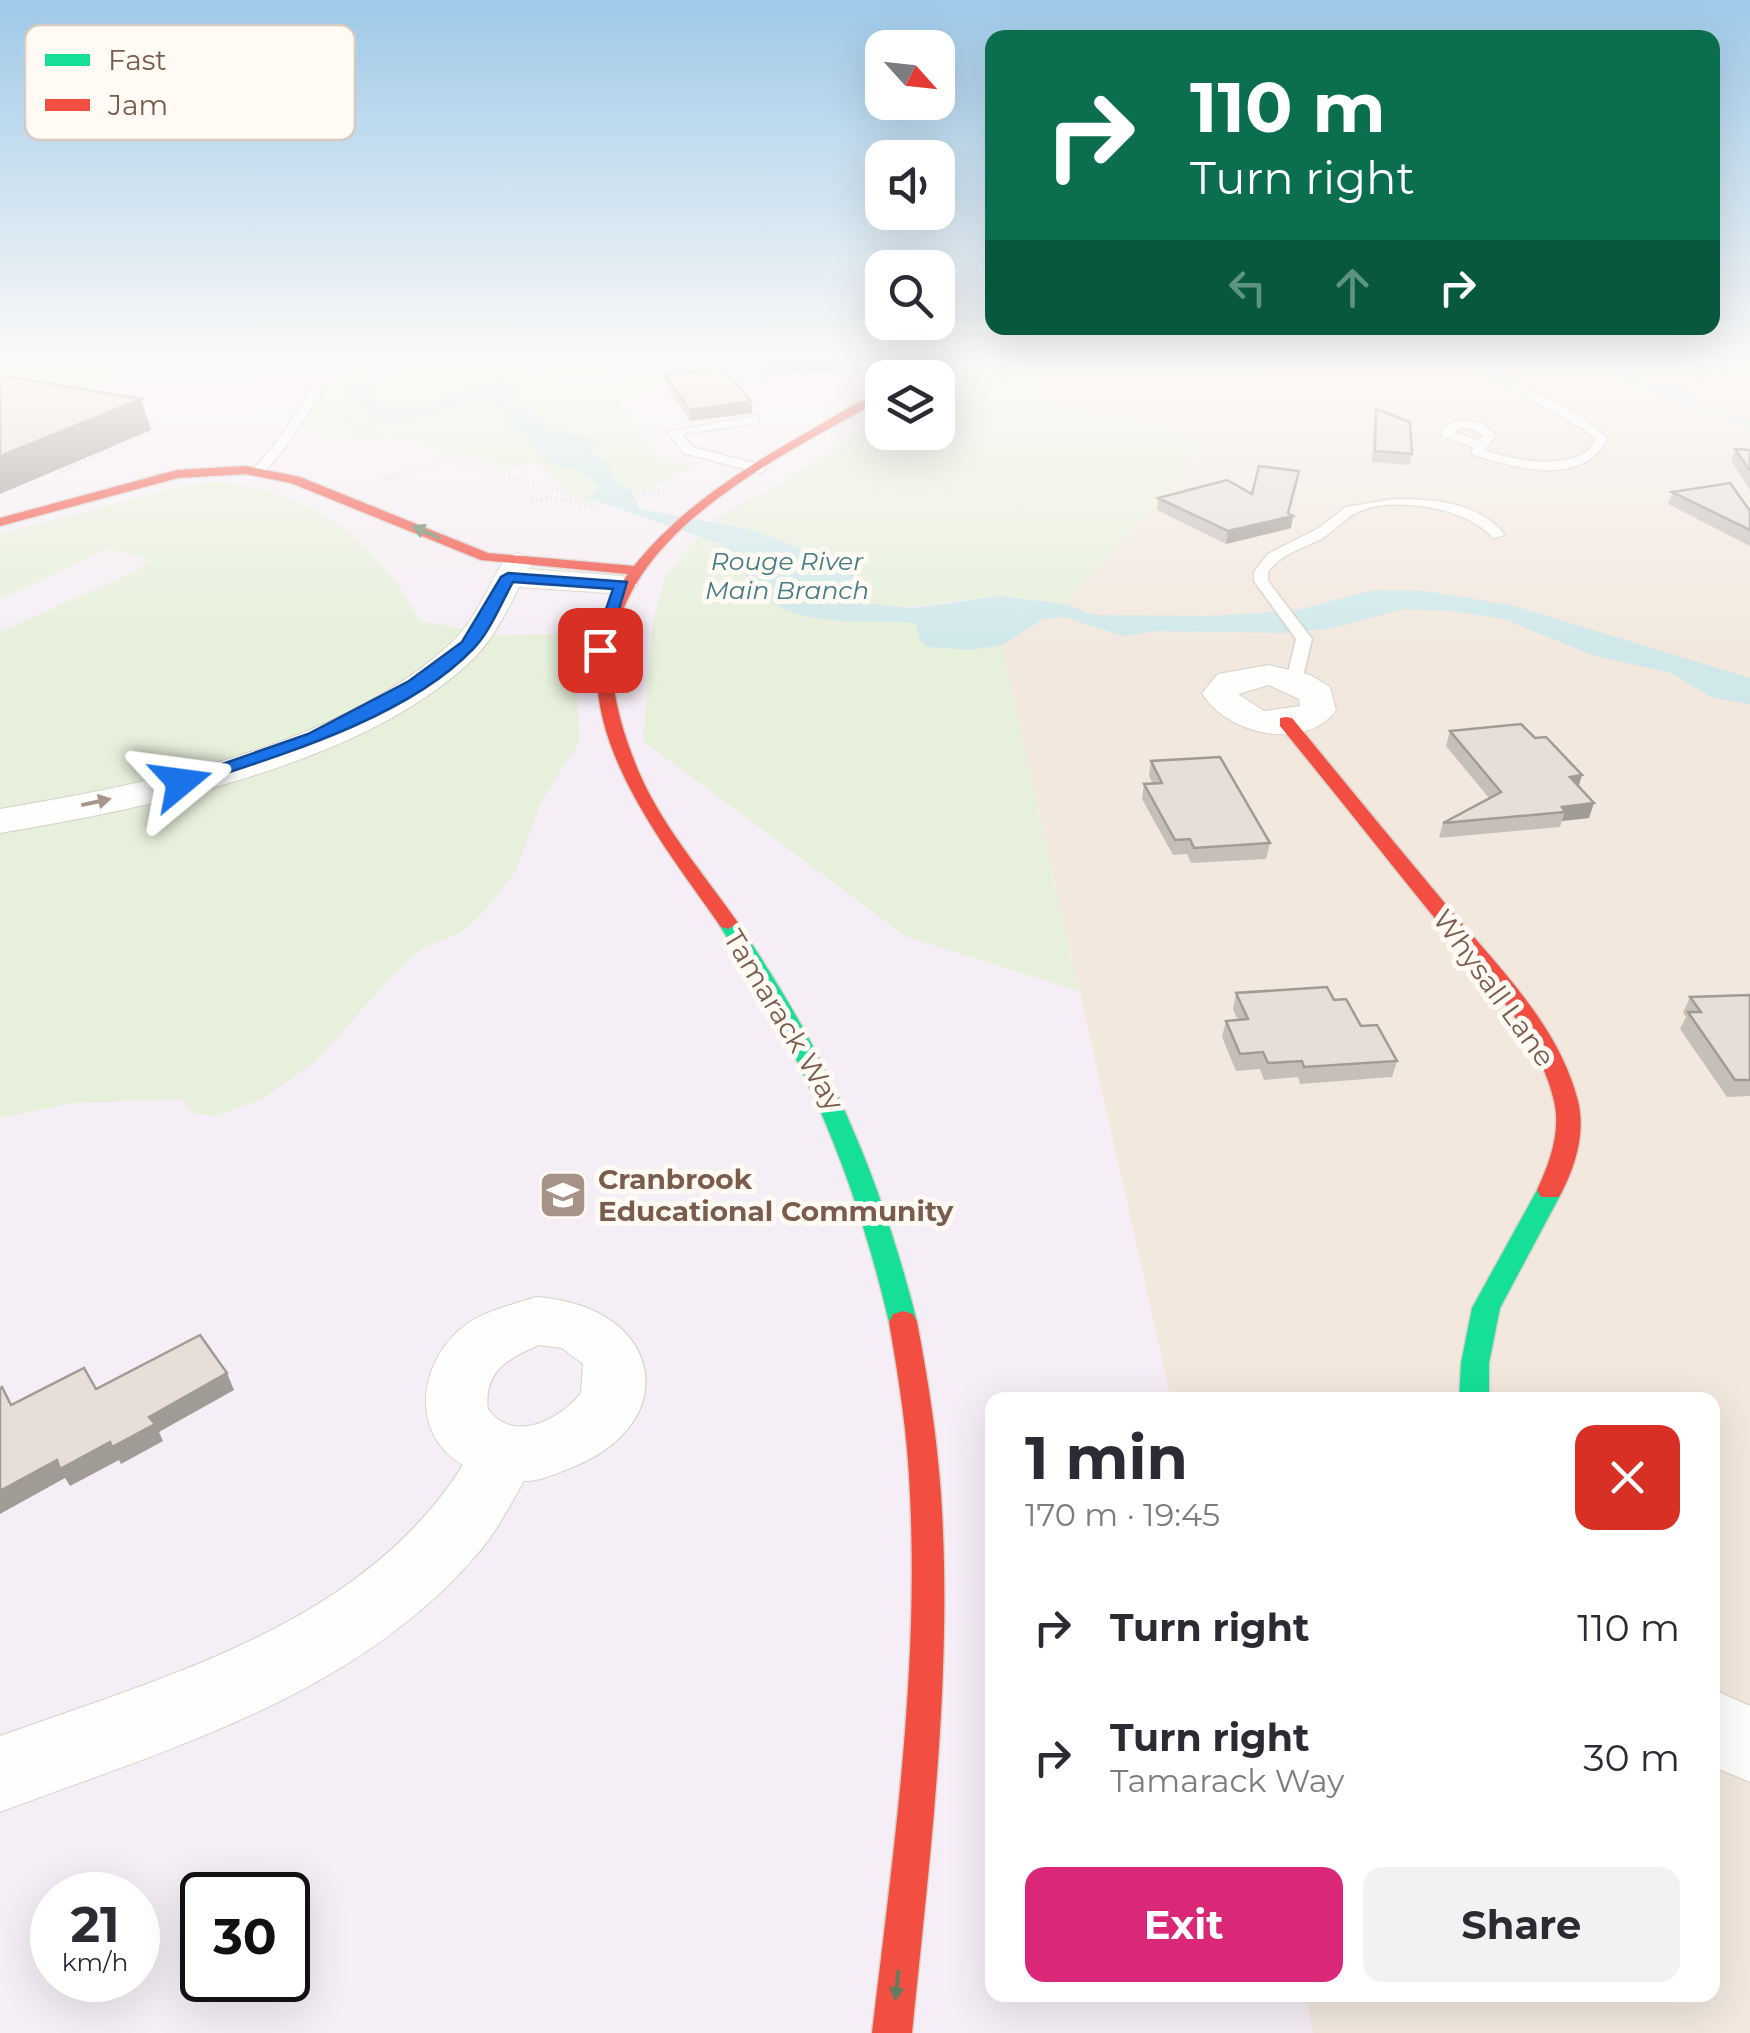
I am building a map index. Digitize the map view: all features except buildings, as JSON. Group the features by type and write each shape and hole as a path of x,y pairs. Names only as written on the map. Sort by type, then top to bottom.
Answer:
{"street":[{"name":"Tamarack Way","path":"780,457 708,502 658,541 627,577 600,650 601,695 611,733 642,792 823,1077 862,1168 898,1300 915,1404 925,1557 909,1867 892,2033"},
{"path":"0,522 177,474 258,471 295,480 513,569 627,577"},
{"path":"0,821 206,776 284,750 353,720 459,654 513,569"},
{"path":"1269,676 1294,681 1309,688 1320,702 1311,716 1286,722 1240,714 1228,708 1220,694 1222,687 1240,677 1269,676"},
{"name":"Whysall Lane","path":"1286,722 1485,967 1542,1048 1565,1098 1569,1127 1559,1170 1487,1289 1477,1317 1474,1392"},
{"path":"0,1774 216,1695 330,1636 385,1597 457,1529 506,1453"},
{"path":"1720,1730 1750,1745"},
{"name":"Tamarack Way","path":"909,1867 928,2033"}],"lane":[{"path":"258,471 275,457"},
{"path":"714,457 760,469"},
{"path":"1490,457 1532,466 1578,462 1588,457"},
{"path":"1294,681 1302,632 1261,582 1260,572 1272,557 1366,505 1468,511 1486,518 1498,535"}],"path":[{"path":"53,474 93,457"},
{"path":"388,479 445,460 567,492 568,500"},
{"path":"531,500 568,500 584,506 652,494"}],"shaded area":[{"name":"Cranbrook Educational Community","path":"0,457 1171,457 1002,645 1169,1392 985,1392 985,2002 1306,2002 1313,2033 0,2033"},
{"path":"991,457 1750,457 1750,2033 1313,2033 1306,2002 1720,2002 1720,1392 1169,1392 1002,645"}],"green space":[{"path":"465,457 662,457 667,463 700,461 649,491 582,503 538,462 501,471 482,459"},
{"path":"821,457 1193,457 1186,470 1066,604 996,597 899,608 860,606 841,601 839,595 853,580 853,571 775,538 712,520"},
{"path":"220,482 285,497 339,525 384,566 420,621 497,635 585,633 575,678 580,741 541,802 516,871 483,913 460,933 421,949 316,1061 262,1099 216,1116 193,1113 183,1099 74,1103 0,1118 0,632 133,572 150,560 107,549 0,600 0,534 190,484"},
{"path":"700,534 736,556 750,585 917,623 971,650 1002,645 1079,991 907,937 643,741 653,620 665,575"}],"water":[{"name":"Rouge River Main Branch","path":"541,457 598,457 611,467 615,483 630,490 640,509 749,529 847,566 855,575 839,595 841,601 914,608 999,596 1066,604 1093,615 1207,616 1294,611 1373,590 1426,591 1511,605 1750,678 1750,704 1713,698 1671,673 1595,656 1504,619 1450,611 1404,609 1328,629 1283,633 1156,631 1124,636 1063,617 1043,619 1002,645 971,650 928,647 920,640 916,623 816,618 779,607 757,591 720,544 589,498 600,486 579,469 556,466"}],"traffic: fast":[{"path":"728,923 789,1020 836,1114 873,1211 903,1322"},
{"path":"1474,1392 1479,1333 1486,1308 1550,1190"}],"traffic: jam":[{"path":"728,923 663,829 629,770 606,699 607,637 628,584 664,538 712,497 774,457"},
{"path":"0,522 177,474 245,470 295,480 486,557 631,570"},
{"path":"1286,722 1512,997 1545,1047 1566,1102 1568,1125 1563,1158 1550,1190"},
{"path":"892,2033 919,1768 928,1585 926,1495 918,1407 903,1322"}],"place":[{"name":"Cranbrook Educational Community","path":"563,1195"}],"route":[{"path":"181,782 314,738 415,685 468,645 508,577 622,585 600,650"}]}
